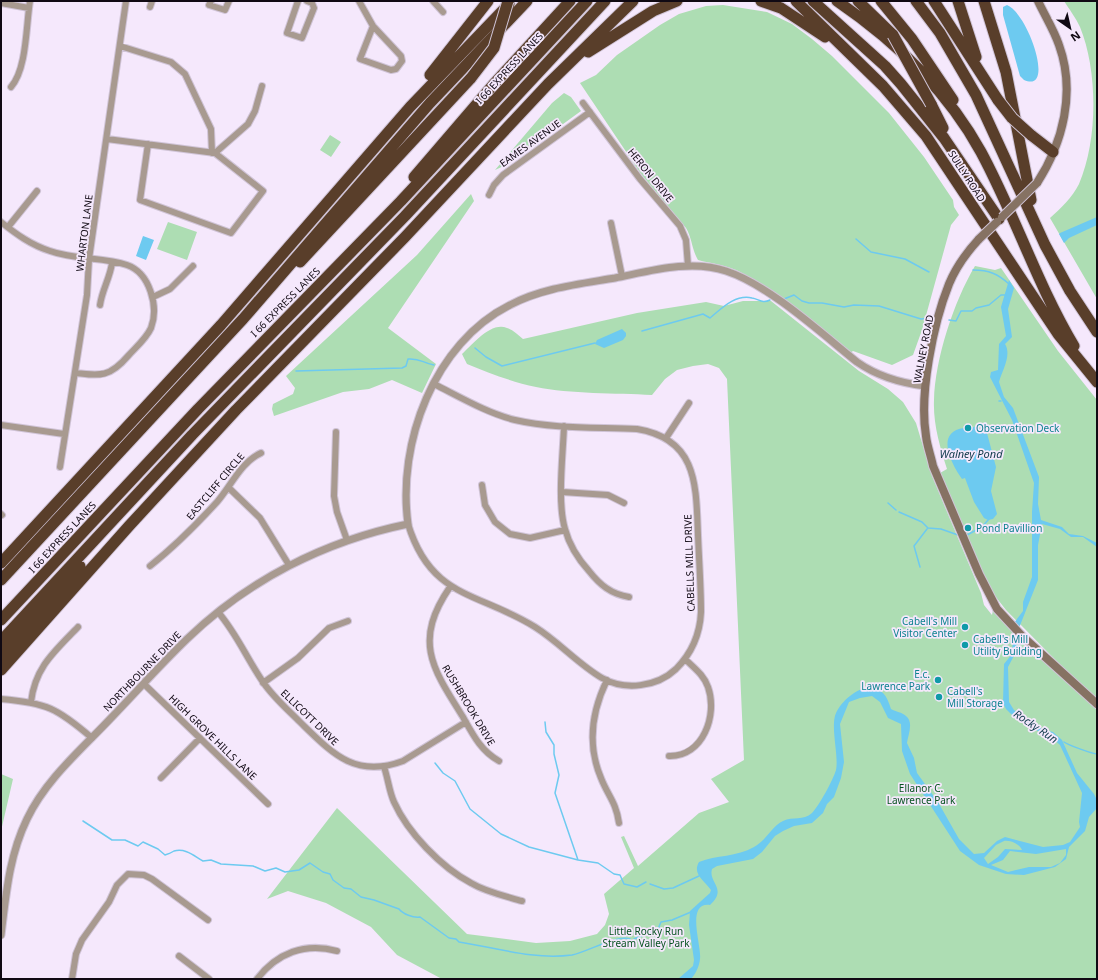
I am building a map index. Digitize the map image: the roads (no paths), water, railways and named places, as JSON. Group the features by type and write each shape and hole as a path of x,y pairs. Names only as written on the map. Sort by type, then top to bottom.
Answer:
{"highway":[{"path":"382,138 488,1"},
{"path":"1,563 221,325 382,138 510,1"},
{"path":"243,318 320,242 471,78 494,48 510,1"},
{"name":"I 66 EXPRESS LANES","path":"1,580 243,318 421,112 527,1"},
{"path":"344,260 487,92 570,1"},
{"name":"I 66 EXPRESS LANES","path":"1,620 203,403 402,201 587,1"},
{"path":"1,641 192,435 405,216 605,1"},
{"path":"581,26 611,1"},
{"path":"1,670 213,434 405,237 540,92 634,1"},
{"path":"540,92 594,48 653,11 677,1"},
{"path":"761,1 780,8 809,26 841,48 875,78"},
{"name":"SULLY ROAD","path":"796,1 875,78 930,142 1058,334 1097,381"},
{"path":"813,1 885,66"},
{"path":"825,1 924,111 999,219"},
{"path":"837,1 887,39 928,79 956,114 980,150"},
{"path":"858,1 877,9 893,35 969,174"},
{"path":"868,1 912,39 934,69 958,108 980,150 1056,314 1080,356 1097,381"},
{"path":"916,1 940,33 976,95 1045,245 1070,290 1097,332"},
{"path":"934,1 998,100 1012,118 1053,152"},
{"path":"958,1 973,48 989,86"},
{"path":"983,1 994,29 1006,72 1029,191 1045,245"},
{"path":"314,309 351,262 542,57 580,10"},
{"path":"1,655 125,515 192,435"}],"main road":[{"name":"WALNEY ROAD","path":"1038,1 1059,46 1065,73 1064,120 1053,152 1037,183 979,238 964,257 949,284 940,312 925,386 926,436 933,466 987,592 997,609 1022,636 1097,704"}],"street":[{"path":"11,87 19,76 30,1"},
{"name":"WHARTON LANE","path":"60,467 87,295 89,260 126,1"},
{"path":"211,1 209,5 225,10 229,1"},
{"path":"298,1 287,33 302,38 314,8 312,3 307,1"},
{"path":"359,1 372,26 401,56 401,66 396,70 391,70 360,59 372,26"},
{"path":"433,1 443,12"},
{"path":"1,4 29,8"},
{"path":"120,46 171,62 185,74 211,129 214,153"},
{"path":"214,153 248,124 255,111 262,86"},
{"name":"HERON DRIVE","path":"583,103 653,195 680,226 686,240 688,266"},
{"name":"EAMES AVENUE","path":"489,195 494,185 503,175 590,112"},
{"path":"107,139 148,144 214,153 263,191 231,233 140,200 148,144"},
{"path":"8,227 37,191"},
{"path":"1,222 26,241 62,255 127,265 141,275 153,297 153,320 150,329 119,366 109,374 100,376 75,373"},
{"path":"611,222 622,276"},
{"path":"100,305 103,291 110,278 112,263"},
{"path":"153,297 170,288 193,266"},
{"name":"CABELLS MILL DRIVE","path":"434,384 502,416 526,422 564,426 636,429 651,432 666,438 684,457 695,482 701,618 697,635 685,659 664,677 647,684 624,685 607,680 531,624 450,587 436,574 421,556 408,524 406,490 411,451 421,414 434,384 461,342 476,327 501,310 539,293 622,276 688,266 718,269 747,280 775,299 864,367 895,380 925,386"},
{"path":"666,438 689,403"},
{"path":"1,425 64,434"},
{"path":"564,426 562,492 565,530 578,558 594,577 612,593 629,597"},
{"path":"336,432 334,496 337,512 347,540"},
{"name":"EASTCLIFF CIRCLE","path":"150,566 197,524 229,488 248,461 261,453"},
{"path":"482,485 485,505 495,522 510,534 530,538 565,530"},
{"path":"229,488 260,518 289,565"},
{"path":"562,492 608,495 624,503"},
{"name":"NORTHBOURNE DRIVE","path":"1,935 11,864 16,844 28,818 55,776 187,638 218,612 265,579 289,565 347,540 408,524"},
{"name":"RUSHBROOK DRIVE","path":"450,587 440,601 433,618 429,638 430,649 439,679 484,751 499,761"},
{"name":"ELLICOTT DRIVE","path":"218,612 236,635 263,683 271,694 338,757 356,765 384,767 403,761 466,722"},
{"path":"263,683 298,658 329,628 348,621"},
{"path":"31,702 33,687 41,668 78,627"},
{"path":"669,756 680,756 689,752 697,745 704,735 711,713 710,696 705,681 697,670 685,659"},
{"path":"607,680 595,712 593,746 600,777 617,808 619,823"},
{"name":"HIGH GROVE HILLS LANE","path":"144,684 268,804"},
{"path":"1,699 31,702 47,706 63,715 92,738"},
{"path":"161,778 200,738"},
{"path":"384,767 392,795 400,814 419,840 449,868 470,883 522,901"},
{"path":"72,979 76,954 82,940 109,902 120,881 128,874 144,875 152,879 208,920"},
{"path":"257,979 274,961 292,951 304,947 315,947 337,951"},
{"path":"179,956 209,979"}],"water":[{"path":"1007,5 1015,11 1023,22 1030,36 1038,65 1038,75 1033,81 1024,80 1020,76 1003,15 1003,7"},
{"path":"1097,217 1097,225 1069,238 1064,243 1059,234 1060,233"},
{"path":"143,236 154,240 146,260 136,256"},
{"name":"Rocky Run","path":"1009,280 1014,288 1008,309 1012,337 1005,344 1007,348 1007,358 999,382 1004,397 1013,408 1039,477 1038,504 1041,520 1062,527 1069,534 1083,536 1097,543 1097,547 1083,537 1071,537 1060,529 1042,524 1038,545 1038,580 1019,628 1016,652 1008,667 1009,702 1014,710 1042,729 1053,732 1062,740 1077,773 1094,794 1097,800 1097,808 1089,817 1085,831 1069,847 1066,859 1055,867 1024,875 1006,874 979,865 960,851 910,774 902,751 901,724 888,718 880,702 872,696 849,702 840,724 844,762 841,778 834,797 827,804 823,813 812,823 794,826 783,831 775,836 762,852 753,859 717,866 712,869 717,894 710,905 702,906 698,910 696,917 700,953 699,965 691,979 678,979 693,966 694,960 689,925 690,911 710,893 711,890 698,873 697,866 699,862 741,853 758,844 783,821 802,818 812,813 826,793 836,770 837,764 834,719 836,713 844,701 856,692 863,689 877,689 887,698 891,709 906,716 910,722 907,743 914,758 917,773 938,802 959,839 974,854 984,853 997,841 1005,837 1043,847 1063,845 1070,842 1080,827 1079,822 1082,793 1060,745 1049,735 1041,733 1011,714 1003,703 1004,664 1012,654 1014,623 1023,611 1023,602 1032,577 1032,512 1034,483 1012,420 990,377 991,372 998,370 999,344 1006,336 1001,307","holes":["1004,841 1014,843 1022,850 1005,849 998,857 988,864 984,858 996,845","1066,849 1066,855 1060,863 1051,867 1029,867 1008,872 991,865 1003,860 1010,851 1036,854"]},
{"path":"622,329 626,333 623,340 604,348 595,344 597,340"},
{"name":"Walney Pond","path":"976,426 987,433 996,467 991,491 997,514 993,519 988,520 984,518 974,502 965,478 962,479 958,473 950,458 948,450 950,436 955,431 964,428 965,431"}],"waterway":[{"path":"856,239 871,252 905,259 929,272"},
{"path":"973,270 993,273 1009,284"},
{"path":"784,299 794,295 802,301 809,303 822,303 844,307 854,305 879,306 921,319 930,318"},
{"path":"949,320 956,321 961,311 972,311 976,308 989,305 1001,295 1006,295"},
{"path":"642,331 703,314 710,318 729,303 740,298 746,297 763,301 770,300"},
{"path":"475,348 486,357 502,366 595,343"},
{"path":"296,371 402,368 406,366 408,359 416,359 434,365"},
{"path":"888,503 896,510"},
{"path":"899,512 922,522 928,528 941,529 958,535"},
{"path":"967,535 982,527 989,519"},
{"path":"920,567 914,546 927,529"},
{"path":"545,722 546,732 554,745 554,754 559,775 555,793 578,860"},
{"path":"1064,742 1097,754"},
{"path":"435,763 443,773 455,781 470,809 501,834 529,847 578,860 598,863 614,874 620,875 624,884 637,887 646,882"},
{"path":"83,821 112,840 125,840 138,846 143,842 158,849 165,855 178,850 190,853 203,861 211,860 221,864 253,866 265,871 276,868 285,872 299,870 310,863 323,872 330,874 333,880 344,888 351,889 361,897 399,909 408,915 420,917 449,938 456,939 459,942 530,955 558,956 572,955 618,939 630,939"},
{"path":"650,884 664,889 673,888 699,876"},
{"path":"634,939 658,929 661,922 672,920 691,912"}],"place":[{"name":"Observation Deck","path":"968,428"},
{"name":"Pond Pavillion","path":"968,528"},
{"name":"Cabell's Mill Visitor Center","path":"965,627"},
{"name":"Cabell's Mill Utility Building","path":"965,645"},
{"name":"E.c. Lawrence Park","path":"938,680"},
{"name":"Cabell's Mill Storage","path":"939,697"}],"park label":[{"name":"Ellanor C. Lawrence Park","path":"921,794"},
{"name":"Little Rocky Run Stream Valley Park","path":"646,936"}]}
